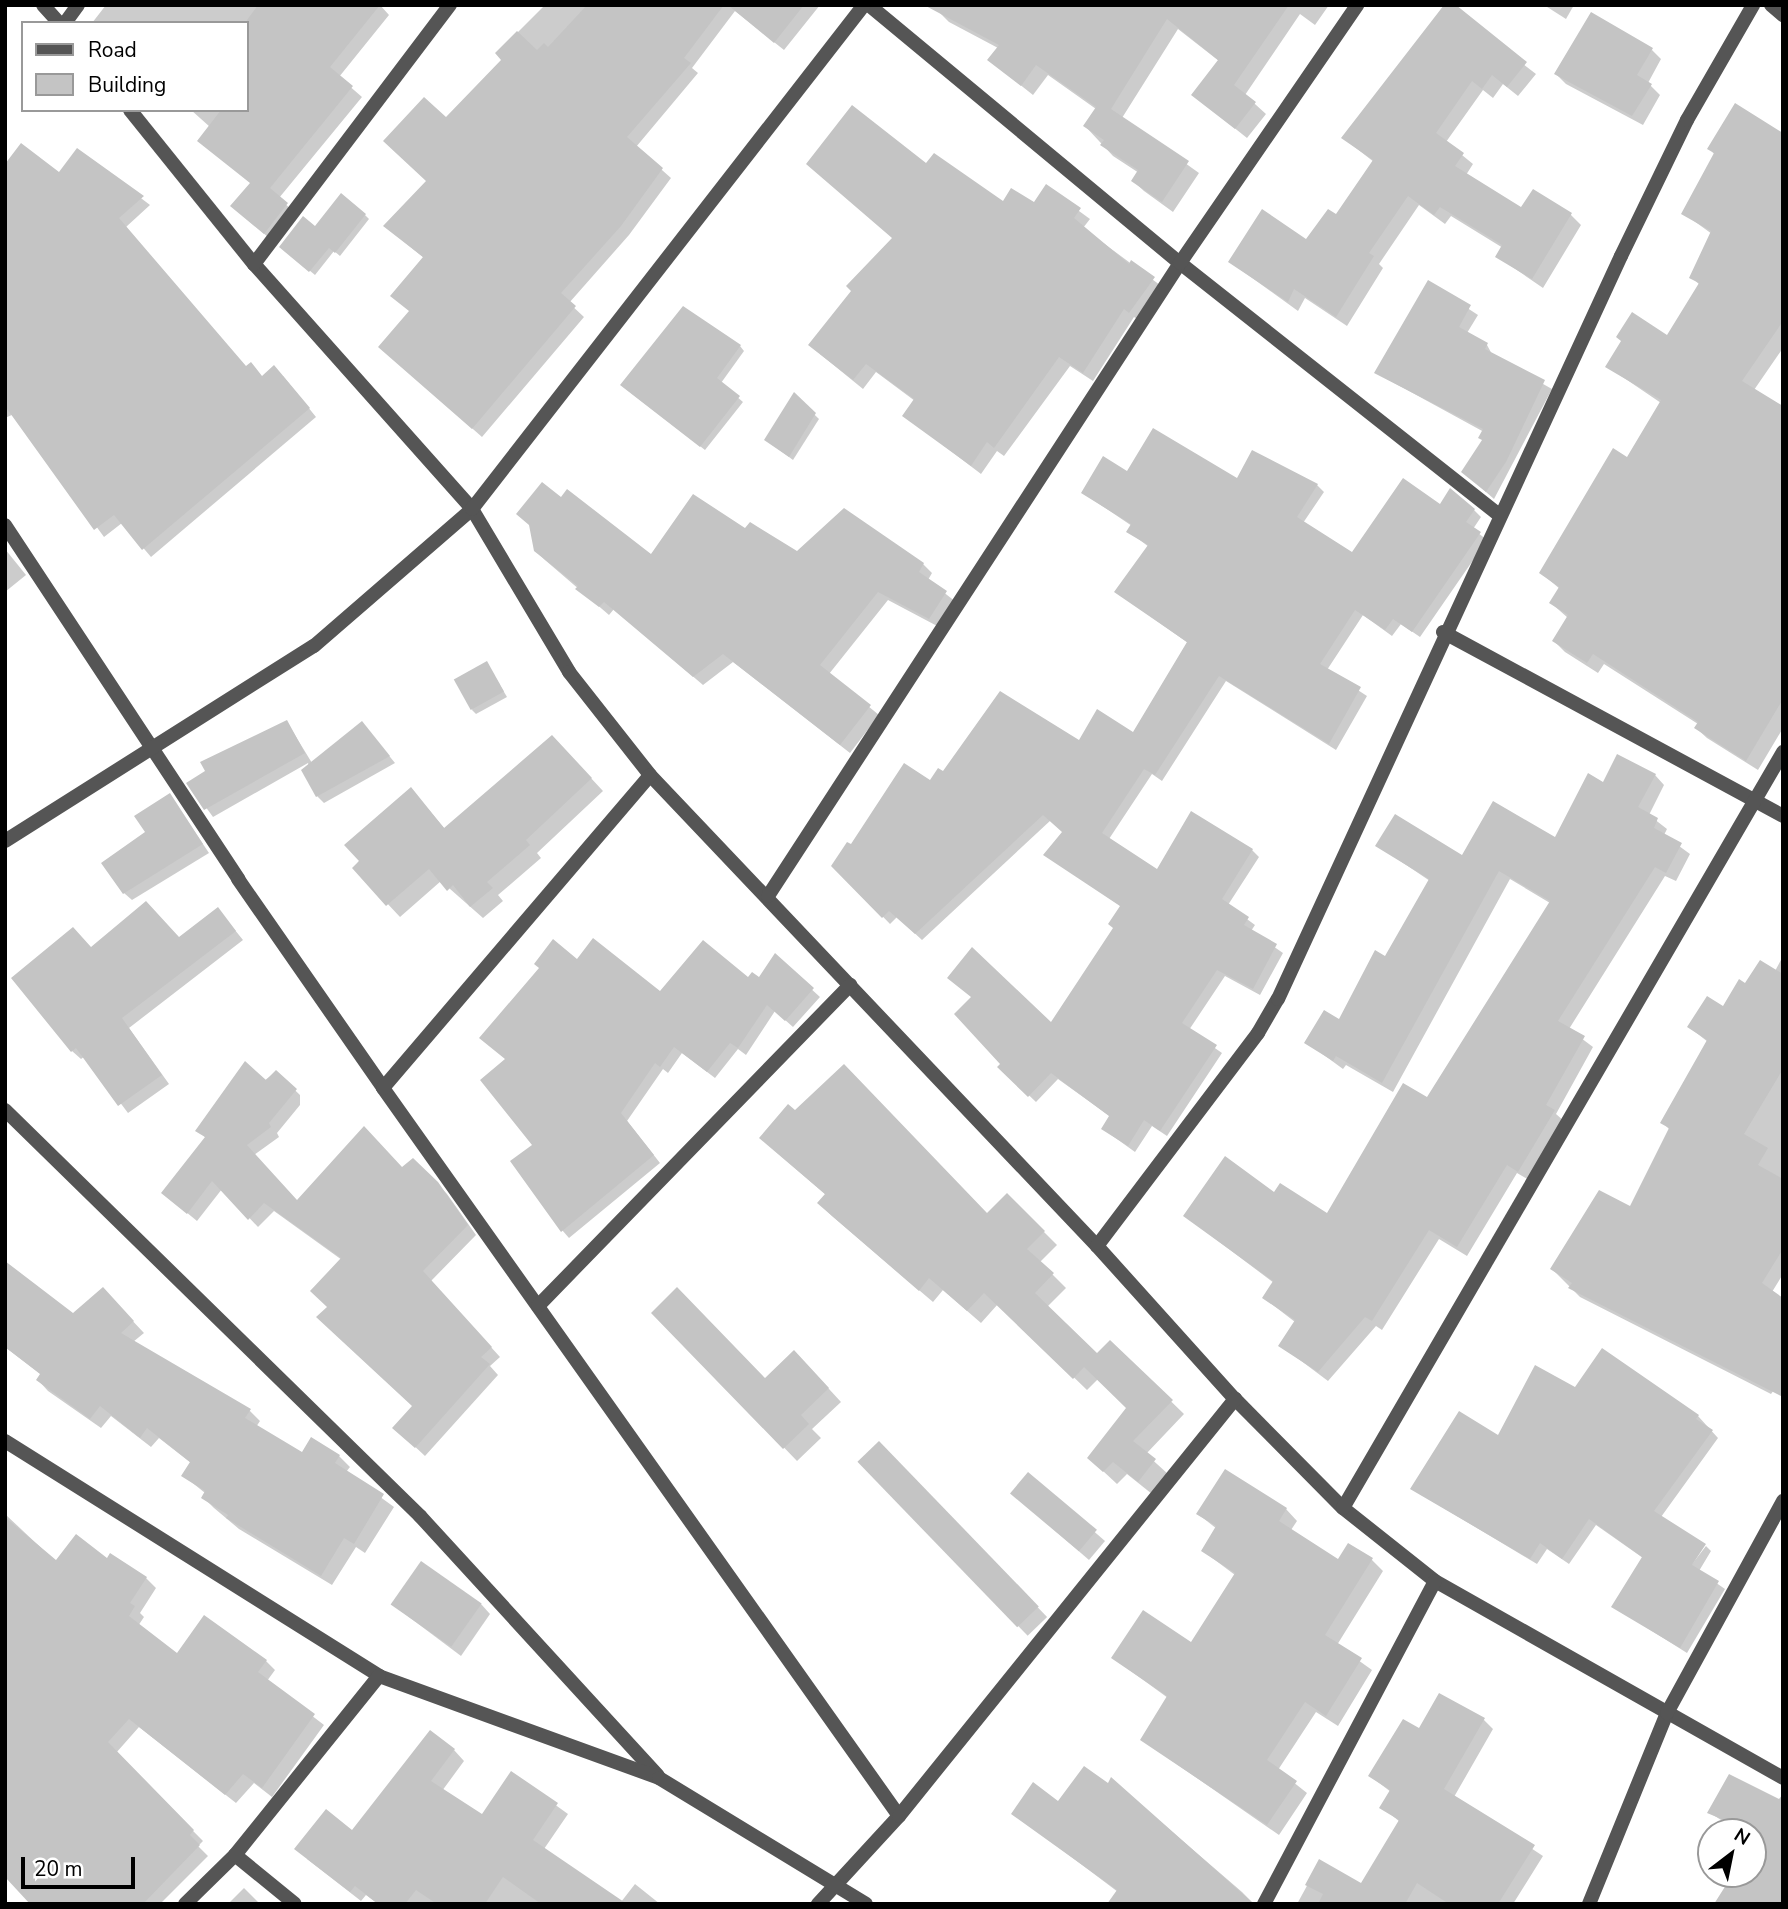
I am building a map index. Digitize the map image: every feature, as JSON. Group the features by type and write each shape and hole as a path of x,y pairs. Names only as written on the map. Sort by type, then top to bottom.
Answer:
{"street":[{"path":"43,5 56,21"},
{"path":"66,21 78,5"},
{"path":"254,264 450,5"},
{"path":"5,841 314,646 472,509 864,5"},
{"path":"869,5 1180,263 1499,515"},
{"path":"768,896 1180,263 1357,5"},
{"path":"1097,1246 1258,1033 1278,999 1443,632 1687,120 1753,5"},
{"path":"1771,5 1783,15"},
{"path":"132,112 254,264 472,509 569,672 650,775 768,896 1097,1246 1235,1399 1343,1508 1435,1581 1783,1777"},
{"path":"5,525 155,747 238,879 899,1816"},
{"path":"1443,632 1783,816"},
{"path":"1343,1508 1783,752"},
{"path":"383,1088 650,775"},
{"path":"538,1306 850,985"},
{"path":"5,1110 420,1516 659,1778"},
{"path":"818,1904 899,1816 1235,1399"},
{"path":"5,1441 379,1676 659,1778 838,1883 866,1904"},
{"path":"1589,1904 1667,1713 1783,1502"},
{"path":"1264,1904 1435,1581"},
{"path":"185,1904 235,1855 379,1676"},
{"path":"235,1855 295,1904"}],"building":[{"path":"258,5 380,5 330,67 353,86 270,188 288,203 264,234 230,206 250,183 197,141 219,112 248,112 247,20"},
{"path":"587,5 724,5 684,58 691,63 627,137 663,168 621,226 561,293 576,306 472,429 378,347 409,311 390,296 423,257 383,226 426,181 383,141 424,97 446,117 501,60 495,53 517,31 537,50 544,43 548,47"},
{"path":"728,5 804,5 774,43"},
{"path":"924,5 1289,5 1234,85 1256,102 1235,129 1191,95 1218,60 1167,19 1111,109 1189,161 1162,202 1131,181 1138,170 1100,145 1104,140 1083,126 1096,107 1036,65 1021,86 987,60 999,45"},
{"path":"1444,5 1456,5 1527,62 1507,87 1492,75 1482,89 1472,81 1436,133 1464,153 1455,166 1521,207 1533,189 1572,213 1532,279 1495,257 1502,245 1440,207 1434,215 1408,196 1369,253 1374,256 1336,317 1294,289 1288,302 1228,262 1262,209 1306,239 1328,209 1336,214 1373,160 1341,138"},
{"path":"1591,12 1653,48 1637,75 1652,84 1632,116 1554,74"},
{"path":"1735,103 1783,133 1783,321 1742,381 1783,406 1783,699 1746,761 1694,728 1698,722 1593,654 1587,663 1552,641 1568,615 1549,603 1559,587 1539,573 1613,448 1627,457 1661,400 1605,367 1621,341 1616,337 1632,312 1667,335 1699,283 1689,278 1711,231 1681,214 1714,153 1707,149"},
{"path":"852,105 926,163 934,153 1003,201 1011,188 1034,202 1046,184 1081,208 1074,218 1129,264 1131,260 1155,277 1129,313 1124,309 1083,373 1059,357 994,448 987,442 971,466 902,416 914,399 866,364 853,380 808,345 851,291 846,286 892,238 806,164"},
{"path":"21,143 59,172 77,148 144,196 119,218 246,366 251,362 262,376 274,365 310,408 142,550 114,515 94,530 5,406 5,164"},
{"path":"341,193 366,214 335,253 329,248 309,272 279,247 303,216 315,226"},
{"path":"1428,280 1471,305 1459,327 1488,343 1485,349 1545,380 1506,462 1486,492 1461,472 1482,440 1478,438 1483,429 1374,373"},
{"path":"683,306 741,345 717,378 740,396 700,447 620,385"},
{"path":"794,392 816,413 789,457 764,440"},
{"path":"1153,428 1237,478 1252,450 1318,484 1297,517 1352,552 1403,478 1440,504 1450,488 1475,509 1466,522 1481,532 1412,632 1393,619 1385,630 1355,610 1320,664 1361,687 1329,744 1219,676 1155,775 1144,769 1102,833 1157,869 1191,811 1253,849 1222,899 1249,917 1244,925 1277,944 1253,989 1217,970 1182,1023 1217,1045 1160,1131 1144,1120 1128,1146 1101,1129 1109,1116 1051,1073 1028,1097 997,1067 1000,1064 954,1014 971,997 947,978 972,947 1051,1022 1113,928 1108,924 1120,906 1043,855 1062,832 1043,815 915,934 889,911 882,918 831,866 847,842 851,844 904,763 930,780 938,768 943,771 1000,691 1079,740 1097,709 1133,732 1187,642 1114,592 1148,545 1126,532 1131,524 1081,493 1103,456 1127,471"},
{"path":"542,482 561,497 567,489 651,554 693,494 745,528 750,522 797,551 844,508 924,563 919,572 947,591 929,619 878,592 820,665 871,705 840,745 723,654 693,677 604,602 599,607 575,589 578,586 534,551 529,525 516,514"},
{"path":"487,661 504,692 471,710 454,679"},
{"path":"287,720 305,753 204,810 186,783 205,771 200,762"},
{"path":"362,721 390,756 316,797 301,770"},
{"path":"552,735 592,778 526,840 530,845 487,882 493,888 470,907 453,885 447,891 429,869 386,906 352,868 359,861 344,845 411,787 444,828"},
{"path":"1617,754 1656,774 1638,807 1658,818 1654,828 1682,843 1666,873 1655,867 1558,1021 1585,1036 1546,1105 1555,1110 1518,1172 1507,1165 1457,1247 1429,1230 1372,1321 1365,1317 1318,1372 1278,1346 1295,1320 1262,1298 1273,1281 1183,1216 1225,1156 1274,1192 1280,1183 1327,1213 1403,1083 1427,1097 1550,901 1499,871 1382,1083 1336,1056 1333,1061 1304,1043 1324,1010 1339,1019 1375,950 1385,956 1429,879 1375,846 1395,814 1462,855 1493,801 1555,837 1588,773 1603,782"},
{"path":"170,793 203,844 123,894 101,863 145,832 134,816"},
{"path":"146,901 179,937 218,907 236,931 122,1018 162,1075 118,1106 76,1048 71,1052 11,978 73,927 91,947"},
{"path":"593,938 660,991 703,940 748,977 752,972 759,977 775,953 814,988 785,1021 767,1005 738,1048 730,1043 707,1072 674,1047 660,1067 655,1063 621,1113 654,1155 561,1232 510,1161 532,1145 480,1080 505,1059 479,1038 539,968 534,964 553,939 577,959"},
{"path":"1760,960 1783,974 1783,1069 1744,1134 1768,1148 1758,1165 1783,1179 1783,1249 1762,1283 1783,1298 1783,1397 1568,1288 1572,1283 1550,1269 1599,1190 1630,1206 1669,1128 1660,1123 1707,1040 1687,1027 1707,996 1723,1006 1739,979 1745,983"},
{"path":"245,1061 266,1080 276,1070 297,1089 269,1123 271,1127 247,1145 297,1200 364,1126 402,1167 413,1158 438,1182 468,1225 423,1271 492,1347 481,1357 490,1364 415,1448 392,1428 412,1406 316,1317 327,1307 310,1291 341,1258 264,1203 248,1220 212,1181 187,1214 161,1193 205,1137 195,1131"},
{"path":"844,1064 987,1213 1007,1193 1045,1231 1027,1249 1054,1273 1035,1293 1097,1353 1110,1340 1173,1400 1133,1441 1156,1459 1138,1482 1113,1462 1103,1472 1087,1458 1126,1408 1084,1367 1073,1379 984,1293 967,1311 929,1278 919,1291 817,1203 825,1194 759,1138 788,1104 795,1110"},
{"path":"5,1261 73,1313 103,1287 134,1321 121,1333 251,1409 245,1418 302,1452 311,1437 340,1455 335,1463 384,1494 354,1544 344,1538 321,1576 226,1518 228,1515 201,1498 205,1491 181,1476 190,1462 147,1428 140,1438 100,1406 90,1419 36,1380 40,1374 5,1347"},
{"path":"677,1287 765,1378 794,1350 829,1388 801,1415 809,1424 783,1449 651,1313"},
{"path":"1602,1348 1699,1415 1696,1419 1713,1430 1654,1511 1706,1544 1692,1565 1719,1581 1680,1648 1611,1607 1642,1557 1589,1519 1562,1559 1540,1543 1530,1559 1410,1489 1459,1411 1498,1435 1535,1365 1575,1387"},
{"path":"879,1441 1039,1606 1017,1627 857,1462"},
{"path":"1225,1469 1287,1508 1279,1521 1338,1559 1348,1543 1373,1558 1325,1635 1362,1658 1326,1716 1305,1702 1267,1760 1297,1781 1267,1825 1140,1740 1167,1696 1111,1658 1143,1610 1191,1642 1235,1573 1201,1551 1216,1526 1196,1514"},
{"path":"1028,1472 1097,1530 1079,1551 1010,1493"},
{"path":"5,1517 56,1560 76,1534 107,1558 110,1553 147,1577 130,1603 135,1606 129,1616 177,1653 204,1615 267,1660 258,1672 315,1714 262,1788 243,1774 225,1795 129,1719 108,1742 194,1830 190,1835 200,1845 143,1904 30,1904 5,1877"},
{"path":"421,1561 482,1603 451,1647 391,1604"},
{"path":"1439,1693 1485,1718 1444,1789 1535,1845 1498,1904 1449,1904 1417,1883 1405,1904 1318,1904 1323,1894 1305,1885 1319,1859 1361,1883 1399,1820 1379,1808 1390,1790 1368,1776 1403,1719 1419,1728"},
{"path":"430,1730 455,1749 431,1781 482,1814 511,1771 558,1803 533,1840 627,1904 541,1904 503,1877 485,1904 437,1904 416,1890 405,1904 378,1904 355,1886 350,1892 294,1849 326,1809 352,1830"},
{"path":"1084,1766 1108,1783 1111,1777 1254,1904 1107,1904 1117,1890 1011,1814 1033,1782 1058,1801"},
{"path":"1729,1774 1779,1799 1783,1794 1783,1904 1714,1904 1724,1888 1767,1888 1767,1818 1719,1818 1707,1813"}]}
